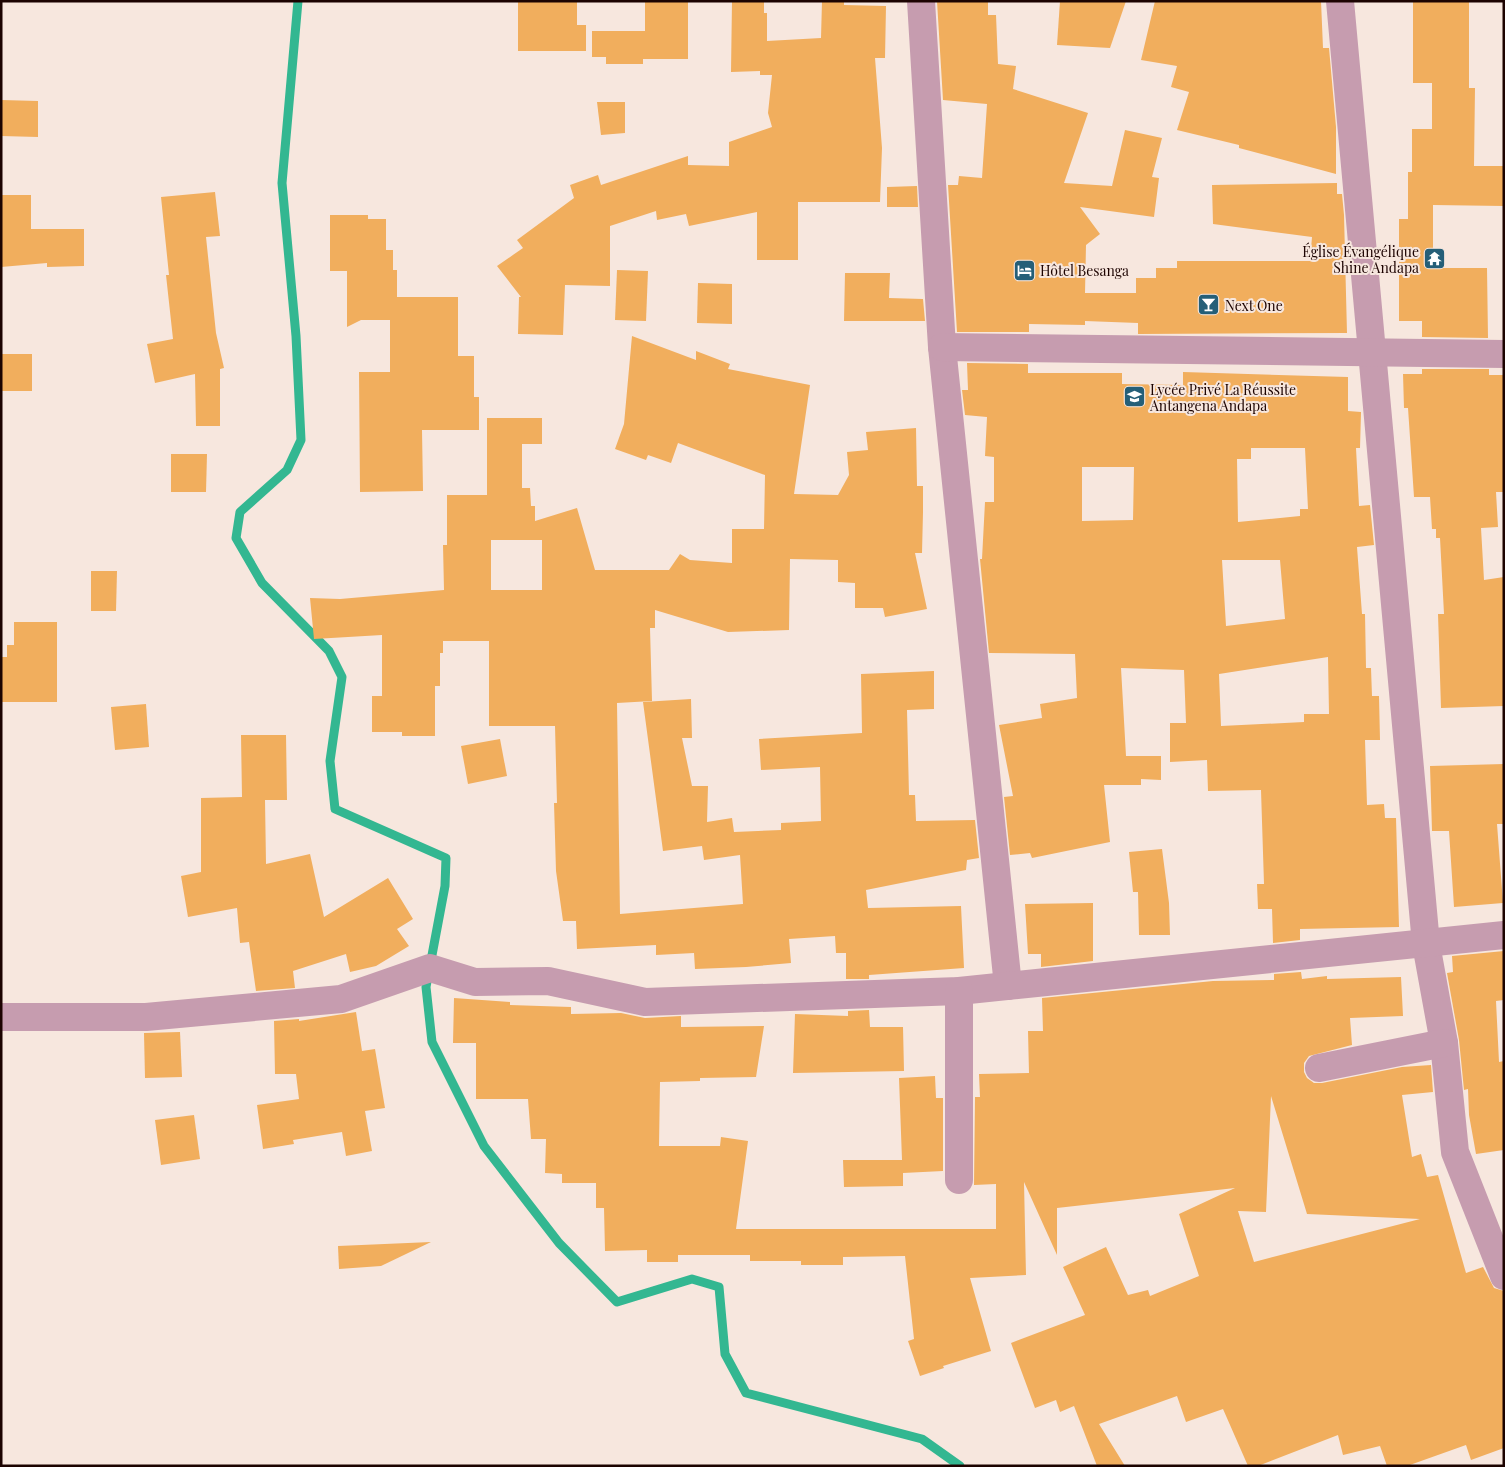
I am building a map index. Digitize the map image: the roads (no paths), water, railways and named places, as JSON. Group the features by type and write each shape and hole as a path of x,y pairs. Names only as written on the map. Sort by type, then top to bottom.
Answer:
{"street":[{"path":"921,1 942,347 1008,986"},
{"path":"1340,1 1426,944 1444,1043 1455,1152 1504,1276"},
{"path":"942,347 1504,354"},
{"path":"1,1017 146,1017 341,1000 430,968 475,982 548,981 645,1002 960,991 1504,935"},
{"path":"959,1180 960,991"},
{"path":"1319,1068 1444,1043"}],"waterway":[{"path":"298,1 282,183 296,336 301,440 287,470 240,512 236,538 262,583 329,651 342,677 330,761 335,809 446,858 445,886 426,987 432,1042 484,1146 559,1243 617,1302 692,1279 719,1287 725,1354 746,1393 922,1439 960,1466"}],"place":[{"name":"Église Évangélique Shine Andapa","path":"1435,259"},
{"name":"Hôtel Besanga","path":"1024,270"},
{"name":"Next One","path":"1209,305"},
{"name":"Lycée Privé La Réussite Antangena Andapa","path":"1134,397"}]}
